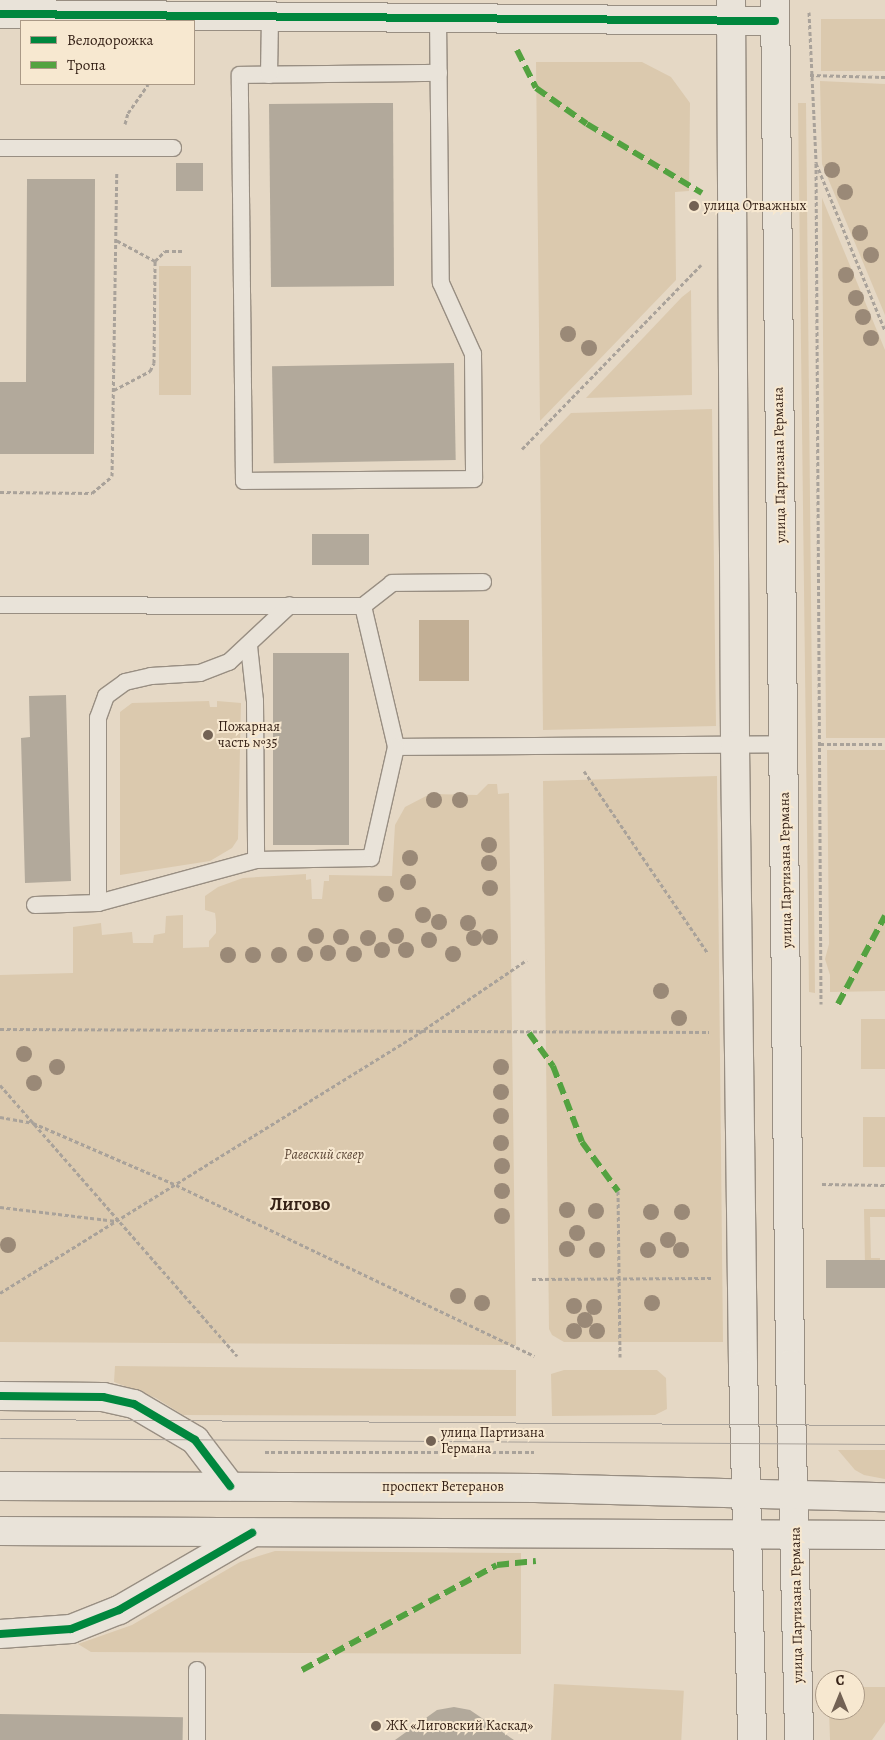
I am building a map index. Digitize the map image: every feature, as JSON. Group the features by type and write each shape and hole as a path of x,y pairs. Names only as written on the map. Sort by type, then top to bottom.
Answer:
{"main road":[{"path":"0,14 33,7 270,17 377,9 438,18 731,10 775,11"},
{"path":"731,10 735,745 752,1740"},
{"name":"улица Партизана Германа","path":"775,11 794,1495 799,1740"},
{"path":"0,1396 103,1397 134,1404 195,1440 230,1486"},
{"name":"проспект Ветеранов","path":"0,1486 230,1486 747,1493 885,1497"},
{"path":"0,1531 885,1535"},
{"path":"0,1634 71,1628 119,1610 252,1533"}],"lane":[{"path":"269,75 270,17"},
{"path":"438,18 439,73 441,283 473,354 474,479 244,481 240,75 439,73"},
{"path":"0,148 172,148"},
{"path":"0,605 363,606 392,583 484,582"},
{"path":"98,903 98,718 106,696 125,682 151,676 200,673 229,662 249,646 290,605"},
{"path":"35,905 98,903 256,860 371,858 396,747 363,606"},
{"path":"249,646 255,701 256,860"},
{"path":"396,747 784,744"},
{"path":"197,1670 198,1740"}],"path":[{"path":"809,12 810,75 816,163 820,1004"},
{"path":"810,75 885,77"},
{"path":"0,492 92,493 102,487 112,476 114,462 117,148 128,113 147,85"},
{"path":"816,163 885,330"},
{"path":"116,240 155,261"},
{"path":"114,390 153,367 155,261 165,251 182,251"},
{"path":"522,449 703,264"},
{"path":"820,744 885,744"},
{"path":"586,775 708,954"},
{"path":"0,1293 419,1033 528,960"},
{"path":"709,1022 710,1042"},
{"path":"0,1029 419,1033 710,1032"},
{"path":"0,1085 116,1221 237,1356"},
{"path":"0,1117 33,1123 176,1185 534,1356"},
{"path":"822,1184 885,1185"},
{"path":"618,1191 620,1357"},
{"path":"0,1207 116,1221"},
{"path":"712,1268 712,1287"},
{"path":"532,1279 712,1278"},
{"path":"264,1452 534,1452"}],"green space":[{"path":"821,19 885,19 885,71 821,71"},
{"path":"536,62 642,62 671,77 690,103 689,191 675,192 676,280 540,421"},
{"path":"820,81 885,84 885,315 822,164"},
{"path":"798,103 806,103 815,993 809,992"},
{"path":"822,198 885,350 885,738 826,738"},
{"path":"159,266 191,266 191,395 159,395"},
{"path":"691,290 692,395 586,398 682,297"},
{"path":"712,409 716,726 543,730 540,445 571,413"},
{"path":"209,701 210,707 217,707 217,701 241,703 238,839 232,848 210,861 120,875 120,712 132,703"},
{"path":"827,750 885,750 885,991 830,992 830,975 825,959 829,944"},
{"path":"717,776 723,1342 564,1342 552,1335 549,1329 543,781"},
{"name":"Раевский сквер","path":"488,784 497,784 498,794 509,793 516,1345 0,1342 0,975 73,973 73,927 101,923 102,935 132,932 133,943 153,943 154,935 165,933 166,916 183,915 183,948 209,947 209,941 216,933 216,921 215,913 205,910 205,896 218,887 243,878 306,874 306,880 311,879 312,899 322,899 324,881 329,881 329,875 392,876 395,825 405,807 430,794 477,795"},
{"path":"861,1019 885,1019 885,1069 861,1069"},
{"path":"863,1117 885,1117 885,1167 863,1167"},
{"path":"864,1209 885,1209 885,1217 870,1217 871,1258 880,1258 880,1263 865,1264"},
{"path":"115,1366 516,1370 516,1416 183,1415 156,1398 114,1382"},
{"path":"564,1370 657,1370 666,1378 667,1409 655,1415 552,1416 551,1374"},
{"path":"838,1450 885,1450 885,1479 864,1475 855,1470"},
{"path":"275,1551 521,1553 521,1654 91,1652 78,1644 132,1625 240,1562"},
{"path":"554,1684 684,1691 681,1740 551,1740"},
{"path":"865,1687 885,1687 885,1722 872,1740 830,1740 829,1720 865,1720"}],"shaded area":[{"path":"419,620 469,620 469,681 419,681"}],"building":[{"path":"393,103 394,286 271,287 269,104"},
{"path":"176,163 203,163 203,191 176,191"},
{"path":"27,179 95,179 94,454 0,454 0,382 26,382"},
{"path":"454,363 456,460 274,463 272,366"},
{"path":"312,534 369,534 369,565 312,565"},
{"path":"273,653 349,653 349,845 273,845"},
{"path":"66,695 71,881 25,883 21,738 30,737 29,696"},
{"path":"826,1260 885,1260 885,1288 826,1288"},
{"path":"454,1707 470,1710 514,1740 395,1740 437,1710"},
{"path":"0,1714 183,1717 183,1740 0,1740"}],"tram line":[{"path":"0,1419 885,1425"},
{"path":"0,1438 885,1444"}],"marked path":[{"path":"517,50 536,88 587,124 702,193"},
{"path":"838,1004 885,916"},
{"path":"529,1033 553,1066 582,1142 618,1191"},
{"path":"302,1670 497,1565 536,1561"}],"cycle path":[{"path":"0,14 775,21"},
{"path":"0,1396 103,1397 134,1404 195,1440 230,1486"},
{"path":"0,1634 71,1629 119,1610 252,1533"}],"place":[{"name":"улица Отважных","path":"694,206"},
{"name":"Пожарная часть №35","path":"208,735"},
{"name":"улица Партизана Германа","path":"431,1441"},
{"name":"ЖК «Лиговский Каскад»","path":"376,1726"}],"district":[{"name":"Лигово","path":"300,1205"}]}
